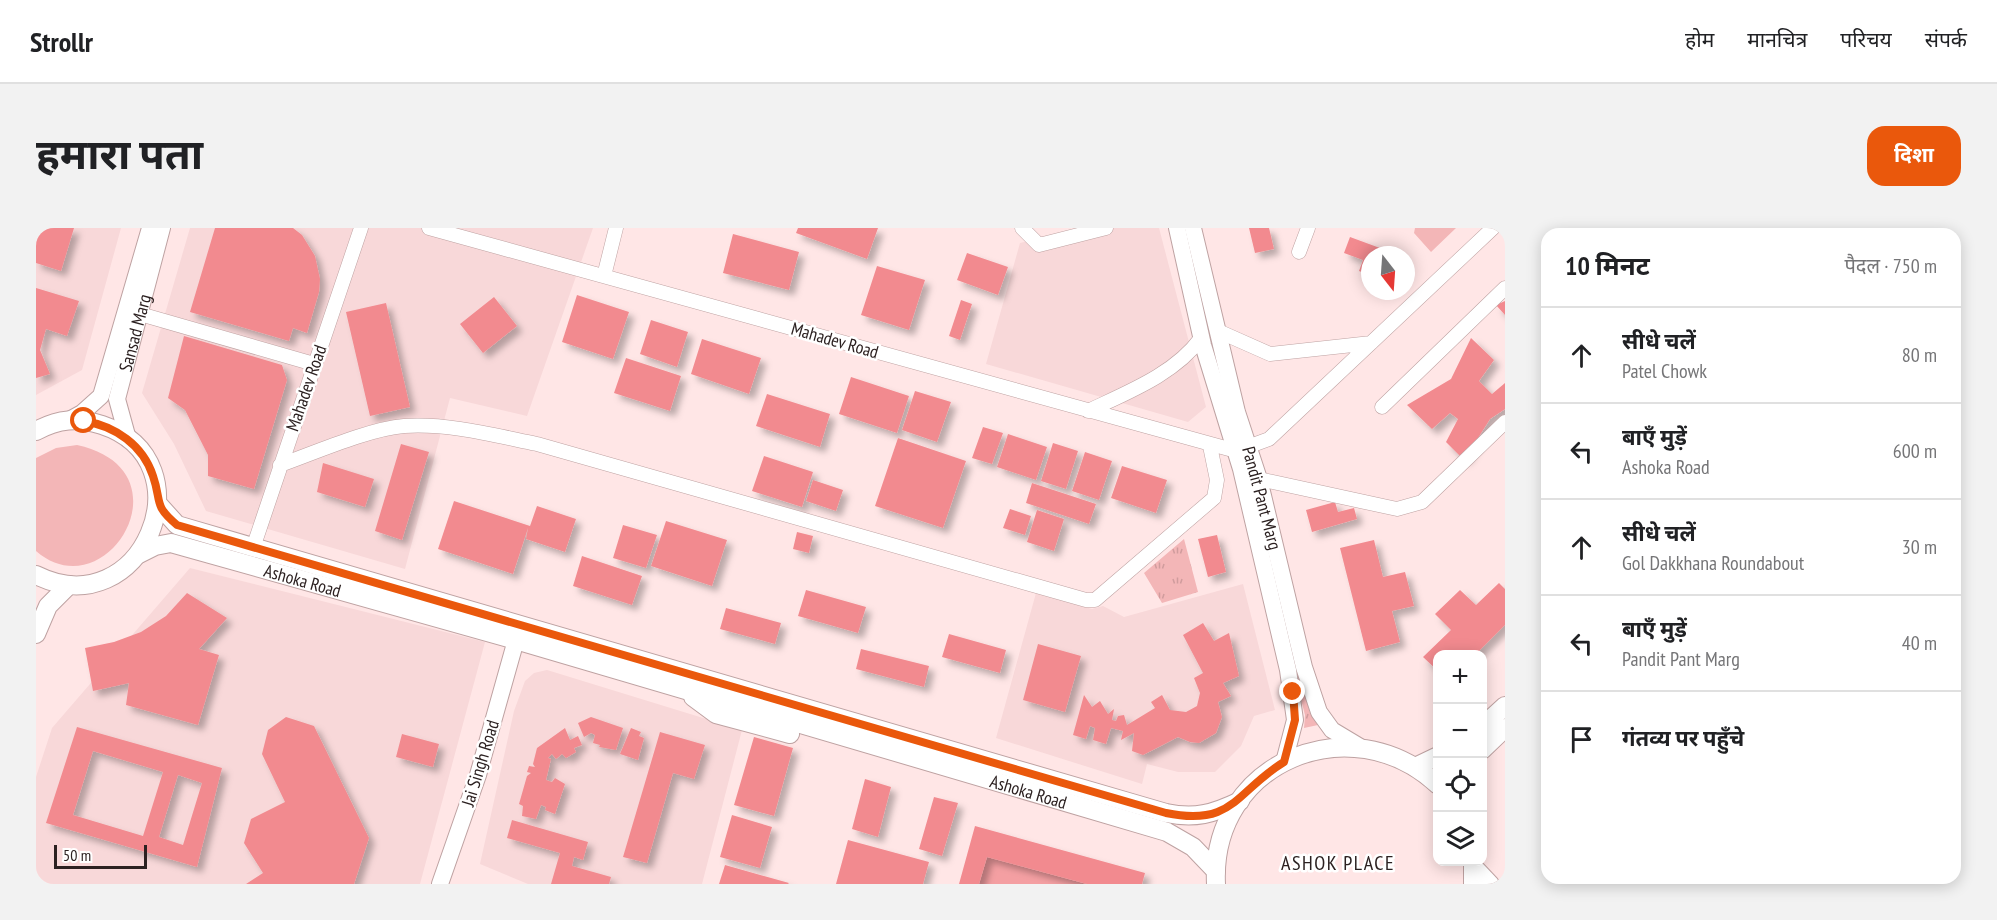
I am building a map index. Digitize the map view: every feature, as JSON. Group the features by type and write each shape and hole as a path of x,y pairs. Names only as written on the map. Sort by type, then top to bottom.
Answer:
{"main road":[{"path":"36,431 71,419 107,427 128,439 138,450 153,475 158,504 150,538 125,568 108,578 88,584 69,585 36,575"},
{"name":"Ashoka Road","path":"158,504 177,525 1166,813 1191,818 1204,816 1240,801"},
{"name":"Ashoka Road","path":"139,554 155,546 171,543 684,690 716,714 807,739 836,735 1167,832 1193,847 1216,878"},
{"path":"36,634 48,606 69,585"},
{"path":"1487,722 1505,706"},
{"path":"1487,745 1505,728"},
{"path":"1216,878 1223,834 1240,801 1264,775 1284,762 1322,749 1362,748 1389,754 1415,767 1433,782"},
{"path":"1415,767 1433,758"},
{"path":"1473,866 1473,884"}],"street":[{"name":"Sansad Marg","path":"71,419 102,396 150,228"},
{"name":"Sansad Marg","path":"128,439 117,399 162,228"},
{"name":"Mahadev Road","path":"253,548 361,228"},
{"name":"Mahadev Road","path":"429,228 1210,446 1242,448"},
{"path":"604,276 616,228"},
{"path":"1022,228 1039,245 1106,228"},
{"name":"Pandit Pant Marg","path":"1177,228 1202,338 1242,448 1259,479 1296,669 1295,720 1284,762"},
{"name":"Pandit Pant Marg","path":"1193,228 1237,412 1242,448 1296,669 1321,717 1341,736 1362,748"},
{"path":"1299,252 1308,228"},
{"path":"1242,448 1269,439 1493,228"},
{"path":"1382,407 1505,288"},
{"path":"140,314 314,364"},
{"path":"1218,331 1270,354 1371,343"},
{"path":"1089,411 1160,374 1190,353 1202,338"},
{"path":"1259,479 1397,509 1410,507 1422,502 1505,422"},
{"path":"280,465 345,442 402,426 453,427 537,444 1075,597 1095,600 1214,498 1217,480 1210,446"},
{"name":"Jai Singh Road","path":"440,884 478,775 516,640"},
{"path":"1476,866 1491,884"}],"shaded area":[{"path":"36,228 121,228 82,370 36,395"},
{"path":"190,228 593,228 527,416 450,398 405,569 206,511 174,444 142,393"},
{"path":"1081,228 1159,228 1206,407 1188,422 986,364 1020,243"},
{"path":"190,568 485,642 420,884 36,884 36,777 52,728"},
{"path":"1243,584 1275,710 1254,716 1241,746 1215,772 1178,772 1147,764 1142,784 996,738 1036,593 1092,609 1103,606 1124,617"},
{"path":"547,670 742,730 702,884 528,884 480,864 514,711 525,681 534,673"},
{"path":"987,857 1087,884 979,884"}],"green space":[{"path":"1415,228 1456,228 1431,252 1414,233"},
{"path":"77,445 111,459 129,481 133,506 126,530 110,551 88,564 63,565 36,551 36,458 56,448"},
{"path":"1184,539 1198,592 1162,603 1144,573"},
{"path":"1299,671 1310,713 1318,725 1304,728 1305,715 1294,672"}],"building":[{"path":"40,228 74,228 61,271 36,263 36,230 39,231"},
{"path":"215,228 293,228 302,235 315,256 320,279 319,292 307,333 293,328 289,341 190,312"},
{"path":"798,228 878,228 867,259 796,233"},
{"path":"1249,228 1269,228 1274,249 1255,253"},
{"path":"733,234 799,252 789,290 723,273"},
{"path":"1350,237 1374,246 1361,246 1361,259 1344,253"},
{"path":"967,253 1008,267 998,295 957,280"},
{"path":"877,266 925,280 909,330 861,315"},
{"path":"36,288 79,301 67,336 46,329 40,350 50,374 36,378"},
{"path":"577,295 629,312 613,359 562,342"},
{"path":"494,297 517,326 483,353 460,324"},
{"path":"961,300 972,304 960,340 949,336"},
{"path":"1505,301 1505,315 1496,305"},
{"path":"386,303 410,407 370,416 346,312"},
{"path":"651,320 688,332 677,367 640,354"},
{"path":"184,336 282,365 287,380 254,489 208,476 208,455 185,410 168,398"},
{"path":"1471,338 1494,360 1479,381 1492,394 1505,383 1505,409 1490,419 1464,460 1446,442 1458,419 1450,413 1432,429 1407,405 1451,379"},
{"path":"702,339 761,358 749,394 691,374"},
{"path":"626,358 681,376 670,411 614,393"},
{"path":"851,377 909,396 897,433 839,414"},
{"path":"915,391 951,402 937,442 902,430"},
{"path":"767,394 830,414 820,447 756,426"},
{"path":"983,427 1003,433 992,464 972,458"},
{"path":"1008,434 1047,447 1036,480 997,467"},
{"path":"898,438 966,461 943,528 875,506"},
{"path":"1053,443 1078,451 1066,489 1041,481"},
{"path":"401,444 429,452 402,540 375,531"},
{"path":"1085,452 1112,461 1099,500 1072,491"},
{"path":"764,456 813,472 802,507 752,491"},
{"path":"323,463 374,479 365,507 317,492"},
{"path":"1122,466 1167,480 1156,513 1111,498"},
{"path":"813,480 843,490 836,511 806,501"},
{"path":"1032,483 1096,504 1089,524 1026,503"},
{"path":"454,501 530,526 537,506 576,519 565,552 526,539 528,528 513,574 438,549"},
{"path":"1335,502 1338,512 1354,508 1357,519 1312,532 1306,510"},
{"path":"1010,509 1031,516 1025,535 1003,528"},
{"path":"1037,510 1064,519 1054,551 1027,542"},
{"path":"666,521 727,540 712,586 651,566"},
{"path":"623,525 657,535 646,568 613,558"},
{"path":"797,532 813,536 809,553 793,549"},
{"path":"1217,535 1226,572 1208,577 1198,539"},
{"path":"1374,540 1383,577 1405,572 1414,606 1392,611 1400,642 1366,651 1340,548"},
{"path":"582,556 642,576 632,605 573,586"},
{"path":"1499,583 1505,589 1505,625 1480,650 1433,650 1433,666 1423,657 1451,630 1435,614 1460,590 1476,605"},
{"path":"806,590 866,607 858,633 798,616"},
{"path":"187,593 227,618 199,649 219,655 198,725 126,705 129,683 93,691 85,648 114,642 141,632 166,616"},
{"path":"726,608 781,623 775,644 720,629"},
{"path":"1203,623 1214,641 1229,633 1239,676 1223,683 1231,696 1218,702 1222,717 1216,733 1199,743 1178,737 1143,755 1132,751 1134,733 1121,740 1123,731 1111,728 1106,744 1093,740 1095,728 1090,726 1086,739 1073,735 1084,695 1092,707 1100,701 1108,714 1114,709 1112,720 1116,721 1118,716 1124,715 1127,725 1155,708 1151,702 1162,695 1170,710 1186,712 1197,706 1200,693 1194,678 1203,673 1183,635"},
{"path":"949,634 1006,650 1000,673 942,657"},
{"path":"1038,644 1081,656 1065,712 1023,700"},
{"path":"861,649 929,666 924,687 856,669"},
{"path":"286,717 314,726 369,838 354,884 246,884 263,873 244,843 251,819 285,802 262,754 268,730"},
{"path":"591,717 623,728 616,750 599,747 600,745 593,743 595,735 591,733 584,737 578,723"},
{"path":"77,727 222,768 197,867 46,823","holes":["93,751 163,772 143,836 73,815","178,775 202,783 183,845 159,837"]},
{"path":"565,728 570,740 578,736 582,745 574,748 576,752 566,758 562,754 556,759 552,754 548,758 551,759 546,780 552,782 555,778 565,784 555,814 545,810 546,807 541,805 536,819 522,816 523,806 519,804 527,776 531,773 527,772 529,766 535,767 533,764 537,748"},
{"path":"631,728 641,732 639,736 644,738 638,760 620,754"},
{"path":"660,732 705,745 694,779 673,773 647,863 623,857"},
{"path":"402,734 439,744 433,767 396,757"},
{"path":"754,737 793,748 774,816 734,805"},
{"path":"865,779 891,787 878,837 852,829"},
{"path":"934,797 958,803 942,856 919,849"},
{"path":"732,815 772,827 760,868 720,857"},
{"path":"512,820 588,842 583,860 574,857 572,866 611,877 609,884 551,884 560,853 507,838"},
{"path":"975,826 1145,873 1142,884 1087,884 987,857 979,884 959,884"},
{"path":"848,840 929,862 923,884 836,884"},
{"path":"725,865 789,883 719,884"}],"district":[{"name":"ASHOK PLACE","path":"1338,863"}],"route":[{"path":"84,421 118,432 138,450 153,475 158,504 177,525 1183,817 1204,816 1240,801 1264,775 1284,762 1295,720 1293,692"}]}
